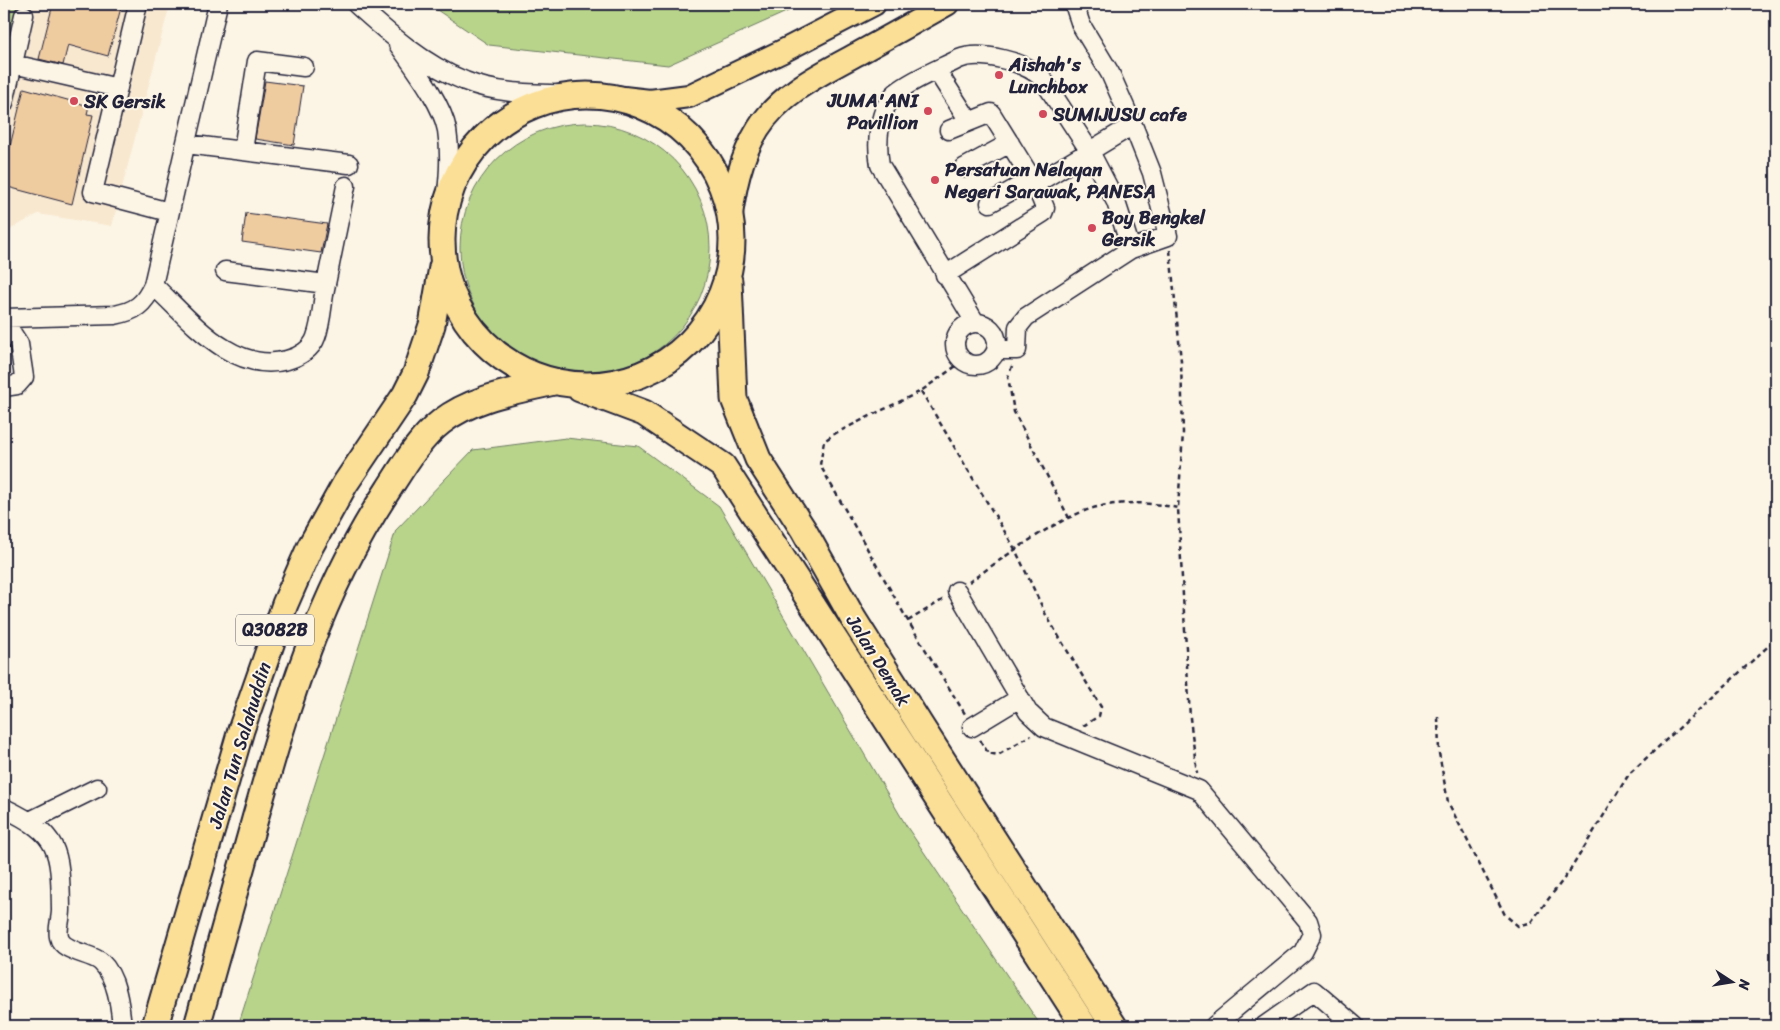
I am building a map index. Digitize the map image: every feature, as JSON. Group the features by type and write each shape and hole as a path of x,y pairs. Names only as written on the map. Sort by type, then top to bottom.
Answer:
{"highway":[{"path":"443,257 444,222 448,200 456,178 474,149 490,133 528,108 560,98 594,96 629,102 651,110 689,138 704,156 716,177 725,199 730,223 729,263 723,288 709,316 690,341 671,357 650,370 614,383 590,385 560,383"},
{"name":"Jalan Demak","path":"443,257 455,300 479,337 513,365 644,413 723,466 1084,1026"},
{"name":"Jalan Tun Salahuddin","path":"155,1026 241,730 285,604 310,547 345,484 405,395 416,373 432,325 443,257"},
{"name":"Jalan Demak","path":"729,263 734,399 758,459 803,529 854,620 1114,1026"},
{"name":"Jalan Tun Salahuddin","path":"197,1026 281,726 303,658 325,604 368,521 414,452 440,422 460,410 485,399 560,383"}],"main road":[{"path":"594,96 650,100 689,96 783,52 874,4"},
{"path":"730,223 735,187 743,157 758,128 774,108 798,88 948,4"}],"street":[{"path":"138,4 93,192 169,212"},
{"path":"4,320 115,315 131,312 147,298 153,285 218,4"},
{"path":"356,4 393,38 466,82 492,88 594,96"},
{"path":"996,350 1017,350 1018,328 1026,317 1131,249 1168,236 1152,173 1110,73 1081,25 1061,4"},
{"path":"1074,4 1081,25"},
{"path":"4,103 24,15"},
{"path":"393,38 427,86 447,129 449,180 444,222"},
{"path":"975,322 880,165 878,152 884,110 896,92 959,59 974,55 1034,70 1042,78 1089,150 1116,202 1131,249"},
{"path":"243,150 257,62 304,67"},
{"path":"13,64 118,88"},
{"path":"937,71 969,121"},
{"path":"946,275 1043,213 1045,204 1034,181 991,113 949,130"},
{"path":"990,203 1034,181 1133,125"},
{"path":"964,168 1010,143"},
{"path":"186,144 349,164"},
{"path":"153,285 226,351 259,363 274,364 290,360 305,353 316,338 346,186"},
{"path":"225,271 326,284"},
{"path":"4,320 20,344 24,376 17,385 4,387"},
{"path":"975,322 981,323 993,330 997,343 993,356 983,364 976,365 963,361 958,355 955,341 962,328 975,322"},
{"path":"957,591 1028,712 1044,727 1068,735 1199,790 1308,921 1312,934 1303,952 1214,1026"},
{"path":"972,727 1020,698"},
{"path":"30,821 97,788"},
{"path":"4,808 30,821 51,840 58,852 61,913 59,938 63,944 100,962 109,975 116,992 122,1026"},
{"path":"1264,1026 1314,992 1355,1026"}],"path":[{"path":"1168,236 1181,362 1183,433 1178,508 1190,718 1199,790"},
{"path":"1017,350 1008,377 1014,412 1069,518"},
{"path":"963,361 921,391 836,433 824,442 820,465 908,621 988,753 993,756 998,755 1044,727"},
{"path":"921,391 1015,549 1046,615 1101,707 1099,716 1068,735"},
{"path":"908,621 957,591 1015,549 1069,518 1101,506 1133,504 1178,508"},
{"path":"1438,717 1439,753 1448,802 1505,915 1518,926 1531,922 1569,872 1629,774 1776,639"}],"shaded area":[{"name":"SK Gersik","path":"4,4 170,4 112,226 38,214 4,233"}],"green space":[{"path":"4,4 18,4 4,61"},
{"path":"428,4 804,4 668,65 489,45"},
{"path":"585,123 609,126 633,133 654,144 673,160 689,179 700,200 707,224 710,248 707,272 700,296 689,317 673,336 654,352 633,363 609,370 585,373 561,370 537,363 516,352 497,336 481,317 470,296 463,272 460,248 463,224 470,200 481,179 497,160 516,144 537,133 561,126"},
{"path":"566,438 638,446 719,506 907,827 1041,1026 238,1026 396,530 473,450"}],"building":[{"path":"53,4 122,4 108,56 68,45 63,65 39,59"},
{"path":"265,81 303,86 294,145 255,139"},
{"path":"24,88 89,106 87,114 93,115 72,204 4,186 4,171"},
{"path":"246,213 327,224 321,253 242,242"}],"place":[{"name":"Aishah's Lunchbox","path":"999,75"},
{"name":"SK Gersik","path":"74,101"},
{"name":"JUMA'ANI Pavillion","path":"928,111"},
{"name":"SUMIJUSU cafe","path":"1043,114"},
{"name":"Persatuan Nelayan Negeri Sarawak, PANESA","path":"935,180"},
{"name":"Boy Bengkel Gersik","path":"1092,228"}]}
